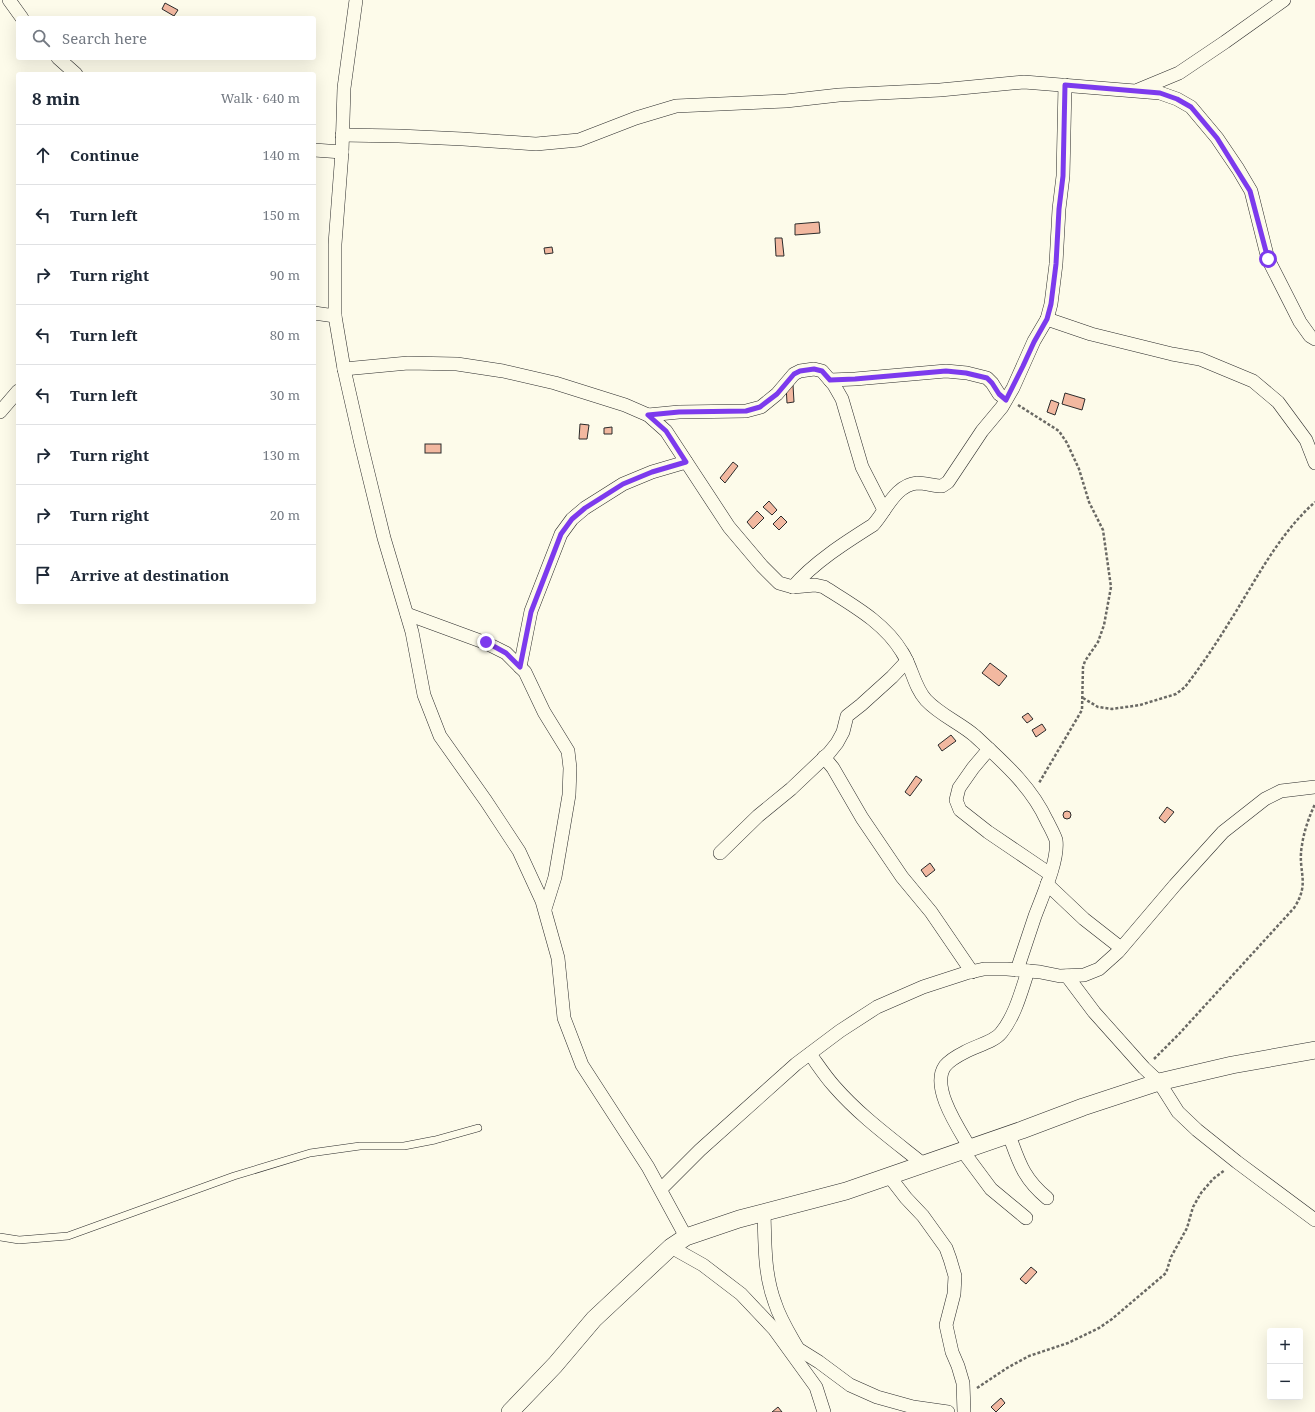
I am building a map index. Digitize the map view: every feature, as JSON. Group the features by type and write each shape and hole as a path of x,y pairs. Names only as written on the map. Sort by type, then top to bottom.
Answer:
{"street":[{"path":"8,0 20,16"},
{"path":"356,0 344,88 342,152 336,244 335,316 344,369 384,538 412,632 424,695 440,736 519,851 542,901 558,958 564,1018 582,1065 648,1167 686,1237"},
{"path":"1135,91 1179,73 1226,42 1284,0"},
{"path":"60,60 74,72"},
{"path":"342,135 455,138 536,144 579,140 636,118 676,106 786,101 839,94 940,90 1024,82 1160,93 1177,99 1191,107 1217,138 1250,191 1268,259 1287,298 1300,322 1310,336 1315,339"},
{"path":"793,587 800,578 820,562 873,525 880,518 891,499 909,485 917,483 942,486 948,482 982,431 1002,407 1007,398 1034,342 1047,319 1051,304 1056,264 1059,209 1063,176 1065,85"},
{"path":"316,150 342,152"},
{"path":"316,314 335,316"},
{"path":"1047,319 1091,334 1172,354 1200,359 1253,381 1278,402 1306,440 1315,463"},
{"path":"344,369 408,363 457,364 503,371 555,383 625,405 648,415 666,431 729,527 762,566 779,583 793,587 815,585 824,587 870,617 891,637 902,652 916,685 926,700 968,730 1017,776 1033,796 1056,840 1049,879 1022,971 1019,999 1000,1034 965,1052 945,1066 940,1082 944,1099 966,1149 991,1189 1026,1218"},
{"path":"648,415 679,412 746,411 760,407 777,394 794,374 800,371 814,369 822,371 834,385 842,399 862,467 884,510"},
{"path":"830,380 946,371 973,374 987,378 999,394 1007,398"},
{"path":"0,412 16,393"},
{"path":"520,667 531,612 561,534 572,519 585,508 623,484 652,472 686,462"},
{"path":"407,614 486,642 506,653 525,672 544,712 568,751 570,768 569,796 555,877 544,909"},
{"path":"720,853 758,816 791,789 824,757 837,743 843,732 846,716 892,677 907,661"},
{"path":"989,749 959,788 956,800 960,810 1049,879 1084,919 1121,948"},
{"path":"824,757 833,768 862,818 902,877 931,912 972,972"},
{"path":"661,1189 745,1108 840,1031 877,1007 923,987 984,969 1022,971 1060,976 1084,975 1099,969 1121,948 1223,832 1270,796 1281,791 1315,787"},
{"path":"1067,976 1094,1012 1144,1068 1159,1082 1178,1112 1197,1130 1237,1162 1315,1220"},
{"path":"510,1412 555,1365 594,1319 671,1247 686,1237 739,1219 846,1191 1009,1135 1083,1107 1159,1082 1315,1050"},
{"path":"810,1054 834,1086 852,1105 876,1128 923,1164"},
{"path":"1009,1135 1027,1179 1047,1198"},
{"path":"889,1176 906,1198 923,1216 946,1248 950,1259 955,1276 954,1294 946,1325 952,1352 963,1383 964,1412"},
{"path":"764,1212 768,1279 775,1304 798,1349"},
{"path":"671,1247 703,1265 741,1294 774,1329 816,1386 824,1412"},
{"path":"781,1338 819,1362 850,1385 877,1397 913,1407 948,1412"}],"lane":[{"path":"0,1237 19,1240 68,1236 234,1176 310,1153 360,1146 404,1146 435,1140 478,1128"}],"path":[{"path":"1007,398 1059,431 1067,443 1079,469 1089,502 1103,530 1111,587 1104,625 1100,636 1083,666 1082,710 1040,780 1033,796"},
{"path":"1083,698 1098,707 1112,709 1140,705 1176,694 1185,687 1230,621 1277,544 1306,510 1315,502"},
{"path":"1144,1068 1179,1034 1299,901 1304,885 1301,866 1301,846 1309,818 1315,804"},
{"path":"964,1397 987,1381 1029,1356 1068,1343 1098,1328 1112,1319 1166,1273 1172,1257 1187,1228 1193,1207 1201,1193 1213,1179 1225,1169 1237,1162"}],"building":[{"path":"165,3 178,10 174,16 162,9"},
{"path":"819,222 820,233 795,235 795,224"},
{"path":"775,238 782,238 784,256 776,256"},
{"path":"552,247 553,253 545,254 544,248"},
{"path":"786,385 793,385 794,402 787,403"},
{"path":"1065,393 1085,399 1082,410 1062,404"},
{"path":"1051,400 1059,403 1055,415 1047,412"},
{"path":"580,424 589,425 587,439 579,439"},
{"path":"612,427 612,434 604,434 604,428"},
{"path":"425,444 441,444 441,453 425,453"},
{"path":"733,462 738,466 725,483 720,478"},
{"path":"769,501 777,510 772,515 763,507"},
{"path":"757,511 764,518 753,529 747,522"},
{"path":"781,516 787,522 779,530 773,524"},
{"path":"990,663 1007,676 999,686 982,673"},
{"path":"1028,713 1033,719 1027,723 1022,717"},
{"path":"1042,724 1046,730 1036,737 1032,730"},
{"path":"951,735 956,741 942,751 938,745"},
{"path":"916,776 922,780 910,796 905,792"},
{"path":"1167,807 1174,812 1165,823 1159,818"},
{"path":"1065,811 1069,811 1071,815 1069,819 1065,819 1063,817 1063,813"},
{"path":"930,863 935,870 926,877 921,870"},
{"path":"1031,1267 1037,1272 1026,1284 1020,1279"},
{"path":"1001,1398 1005,1403 996,1412 991,1407"},
{"path":"778,1407 782,1412 772,1412"}],"route":[{"path":"486,642 506,653 520,667 531,612 543,577 561,534 572,519 585,508 623,484 652,472 686,462 666,431 648,415 679,412 711,413 746,411 760,407 777,394 794,374 800,371 814,369 822,371 830,380 946,371 966,373 987,378 999,394 1006,400 1034,342 1047,319 1051,304 1056,264 1059,209 1063,176 1065,85 1160,93 1177,99 1191,107 1217,138 1238,169 1250,191 1268,259"}]}
